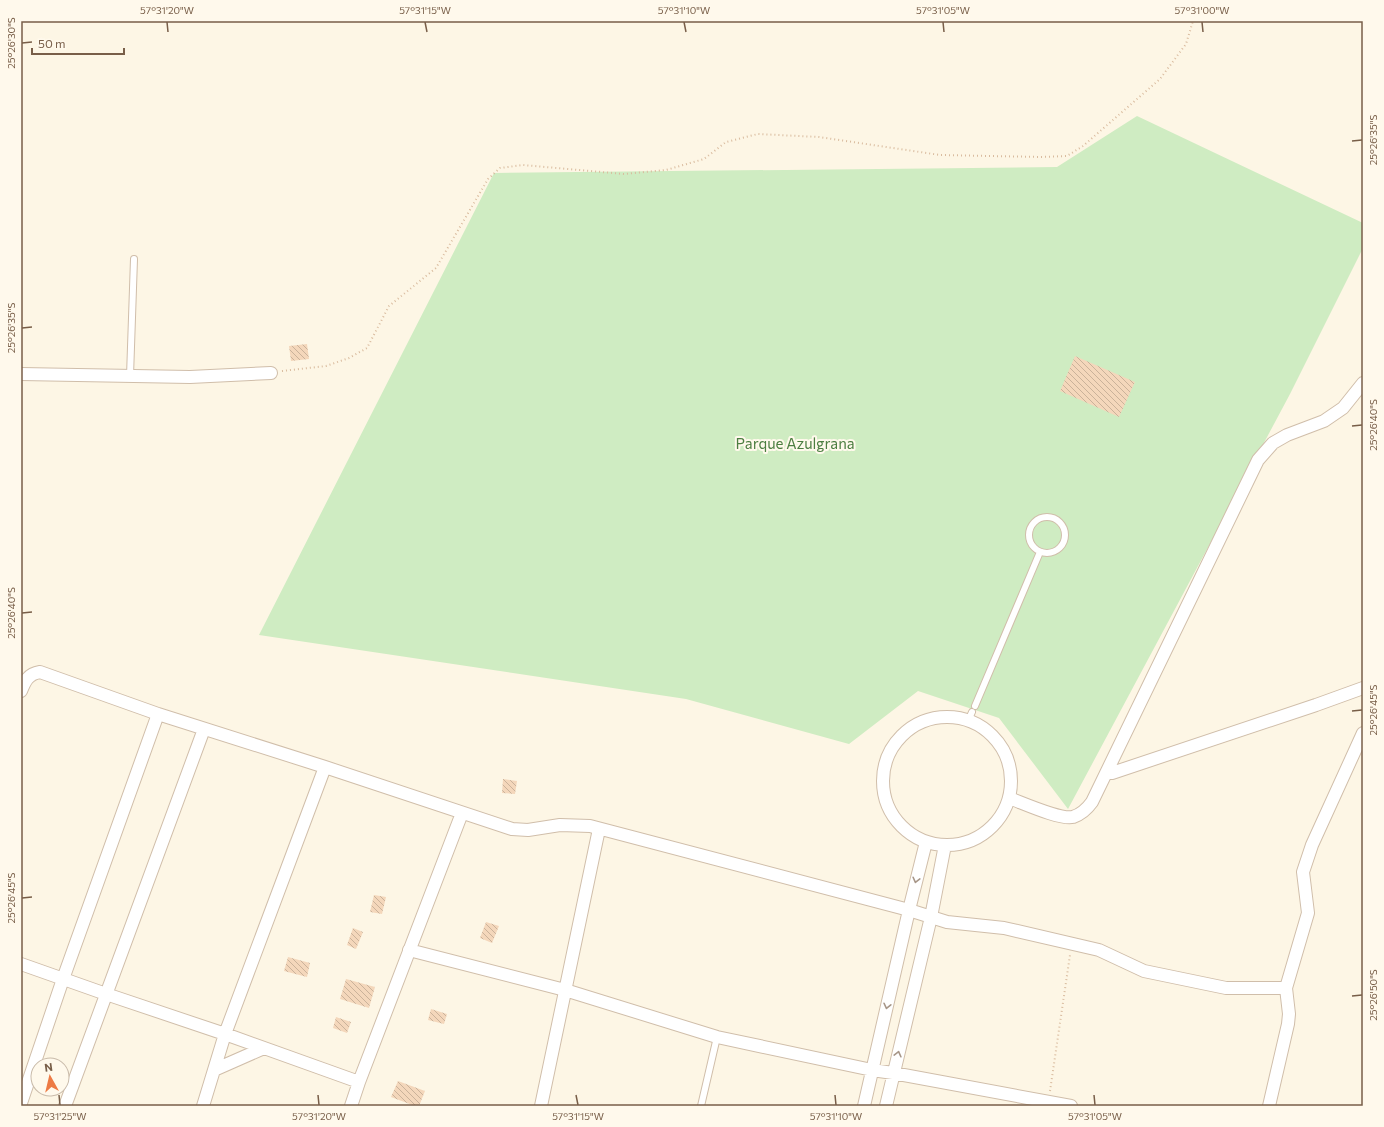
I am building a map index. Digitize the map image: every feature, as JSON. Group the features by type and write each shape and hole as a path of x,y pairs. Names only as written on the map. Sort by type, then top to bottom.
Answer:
{"street":[{"path":"21,374 190,377 271,373"},
{"path":"1009,798 1058,816 1072,817 1085,811 1092,802 1258,460 1272,443 1287,435 1324,421 1343,408 1363,383"},
{"path":"21,691 24,682 29,676 40,672 158,714 326,767 512,829 528,830 560,825 590,826 909,910 947,922 1004,928 1099,950 1144,971 1226,988 1286,988"},
{"path":"1106,773 1112,773 1363,688"},
{"path":"21,1103 158,714"},
{"path":"970,716 978,725 995,738 1006,756 1011,777 1009,798 1000,817 985,833 966,842 944,845 926,842 908,833 894,818 885,800 882,780 886,760 896,743 910,728 928,720 970,716"},
{"path":"65,1106 204,729"},
{"path":"1269,1106 1290,1014 1286,988 1308,913 1304,872 1312,845 1363,733"},
{"path":"203,1106 226,1034 326,767"},
{"path":"351,1106 462,813"},
{"path":"541,1106 599,829"},
{"path":"864,1106 926,842"},
{"path":"886,1106 931,917 944,845"},
{"path":"410,950 565,990 717,1037 872,1070 1048,1104 1071,1106"},
{"path":"21,964 226,1034 359,1082"},
{"path":"214,1070 264,1048"}],"lane":[{"path":"130,376 134,259"},
{"path":"1043,517 1055,518 1063,526 1066,537 1064,542 1061,547 1051,553 1040,552 1032,544 1029,533 1031,528 1034,523 1043,517"},
{"path":"975,706 1040,552"},
{"path":"701,1106 717,1037"}],"path":[{"path":"271,373 326,366 348,358 367,348 389,306 436,268 488,179 500,168 523,165 624,174 666,170 704,158 726,142 758,134 819,137 940,155 1040,157 1067,156 1084,146 1160,79 1186,44 1193,21"},
{"path":"1048,1104 1072,944"}],"green space":[{"name":"Parque Azulgrana","path":"1137,116 1363,223 1363,248 1290,394 1068,809 999,718 918,691 849,744 686,699 259,635 494,173 1057,167"}],"building":[{"path":"307,344 309,359 291,361 289,346"},
{"path":"1075,356 1135,382 1119,417 1060,391"},
{"path":"503,779 517,781 515,794 502,793"},
{"path":"374,895 386,897 382,914 370,912"},
{"path":"486,922 499,926 492,943 480,938"},
{"path":"353,928 363,932 356,949 347,945"},
{"path":"288,957 310,963 307,977 284,971"},
{"path":"346,979 375,987 369,1008 340,999"},
{"path":"431,1009 447,1014 444,1024 428,1020"},
{"path":"336,1017 351,1022 347,1033 333,1028"},
{"path":"398,1081 425,1091 419,1106 415,1106 391,1097"}]}
